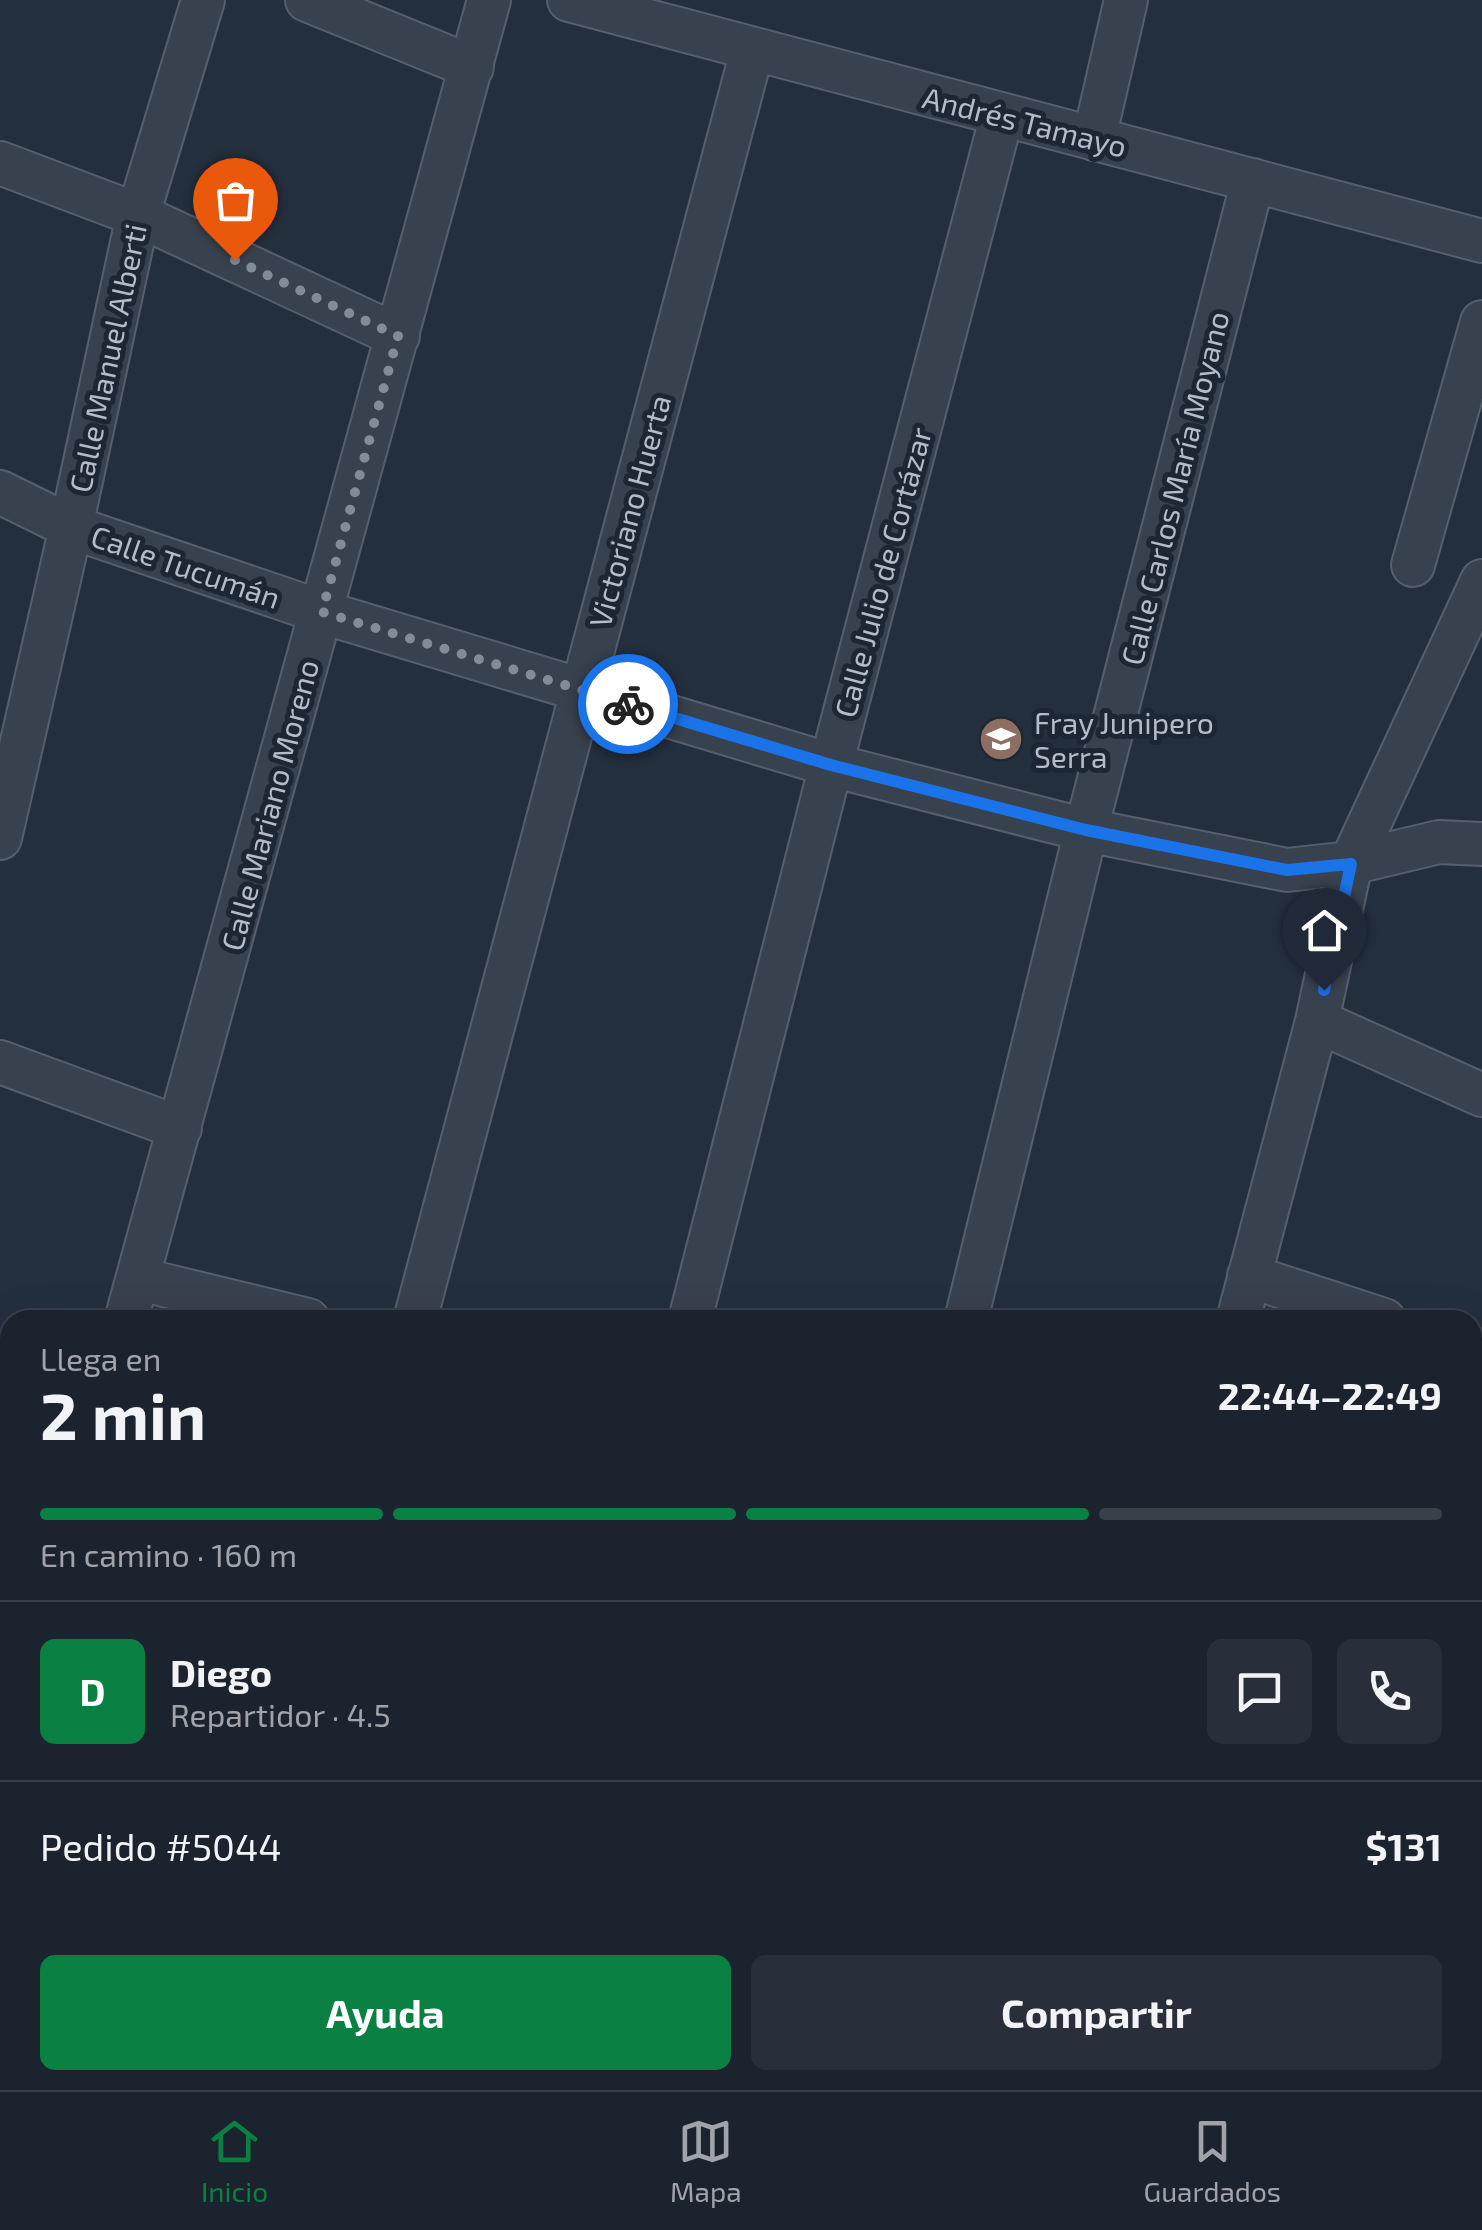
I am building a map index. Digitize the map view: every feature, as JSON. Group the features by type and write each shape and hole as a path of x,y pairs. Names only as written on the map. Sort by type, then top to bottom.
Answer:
{"street":[{"name":"Calle Manuel Alberti","path":"0,838 138,215 203,0"},
{"path":"307,0 472,66"},
{"name":"Calle Mariano Moreno","path":"129,1310 489,0"},
{"name":"Andrés Tamayo","path":"569,0 1482,241"},
{"path":"1094,139 1126,0"},
{"name":"Victoriano Huerta","path":"418,1310 752,51"},
{"name":"Calle Julio de Cortázar","path":"693,1310 1002,115"},
{"path":"0,163 138,215 398,336"},
{"name":"Calle Carlos María Moyano","path":"968,1310 1086,830 1253,180"},
{"path":"1414,566 1482,322"},
{"name":"Calle Tucumán","path":"0,492 71,527 322,612 831,765 1086,830 1287,870 1351,864 1439,842 1482,844"},
{"path":"1240,1310 1316,1022 1351,864 1482,581"},
{"path":"1316,1022 1482,1095"},
{"path":"0,1062 180,1128"},
{"path":"1249,1276 1353,1310"},
{"path":"139,1280 266,1310"}],"way so far":[{"path":"235,260 398,336 322,612 628,704"}],"place":[{"name":"Fray Junipero Serra","path":"1001,739"}],"route":[{"path":"628,704 831,765 1086,830 1287,870 1351,864 1324,990"}]}
